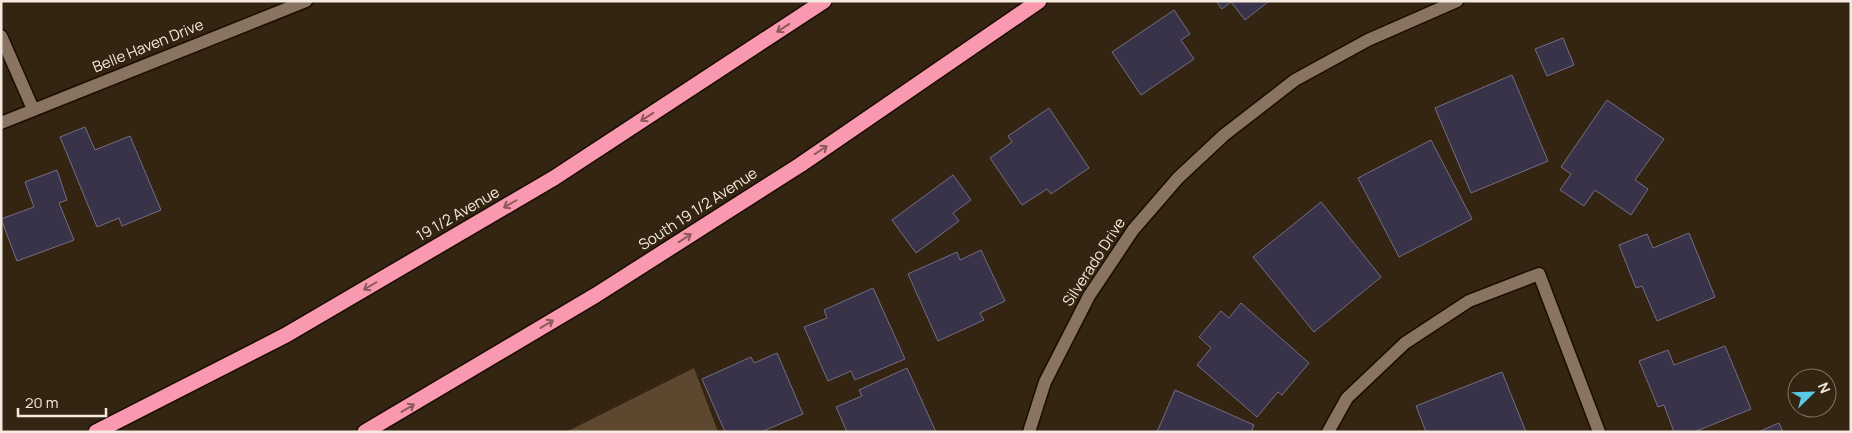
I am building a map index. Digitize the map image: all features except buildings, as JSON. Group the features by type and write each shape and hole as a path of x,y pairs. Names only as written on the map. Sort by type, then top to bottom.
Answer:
{"highway":[{"name":"19 1/2 Avenue","path":"96,432 286,335 546,182 824,1"},
{"name":"South 19 1/2 Avenue","path":"365,432 604,290 800,165 1039,1"}],"street":[{"name":"Belle Haven Drive","path":"1,123 306,1"},
{"name":"Silverado Drive","path":"1029,432 1044,382 1089,296 1133,230 1178,178 1224,135 1295,80 1368,40 1457,1"},
{"path":"1,36 33,109"},
{"path":"1328,432 1348,398 1405,343 1469,301 1539,274 1599,432"}],"shaded area":[{"path":"694,368 718,432 566,432"}]}
